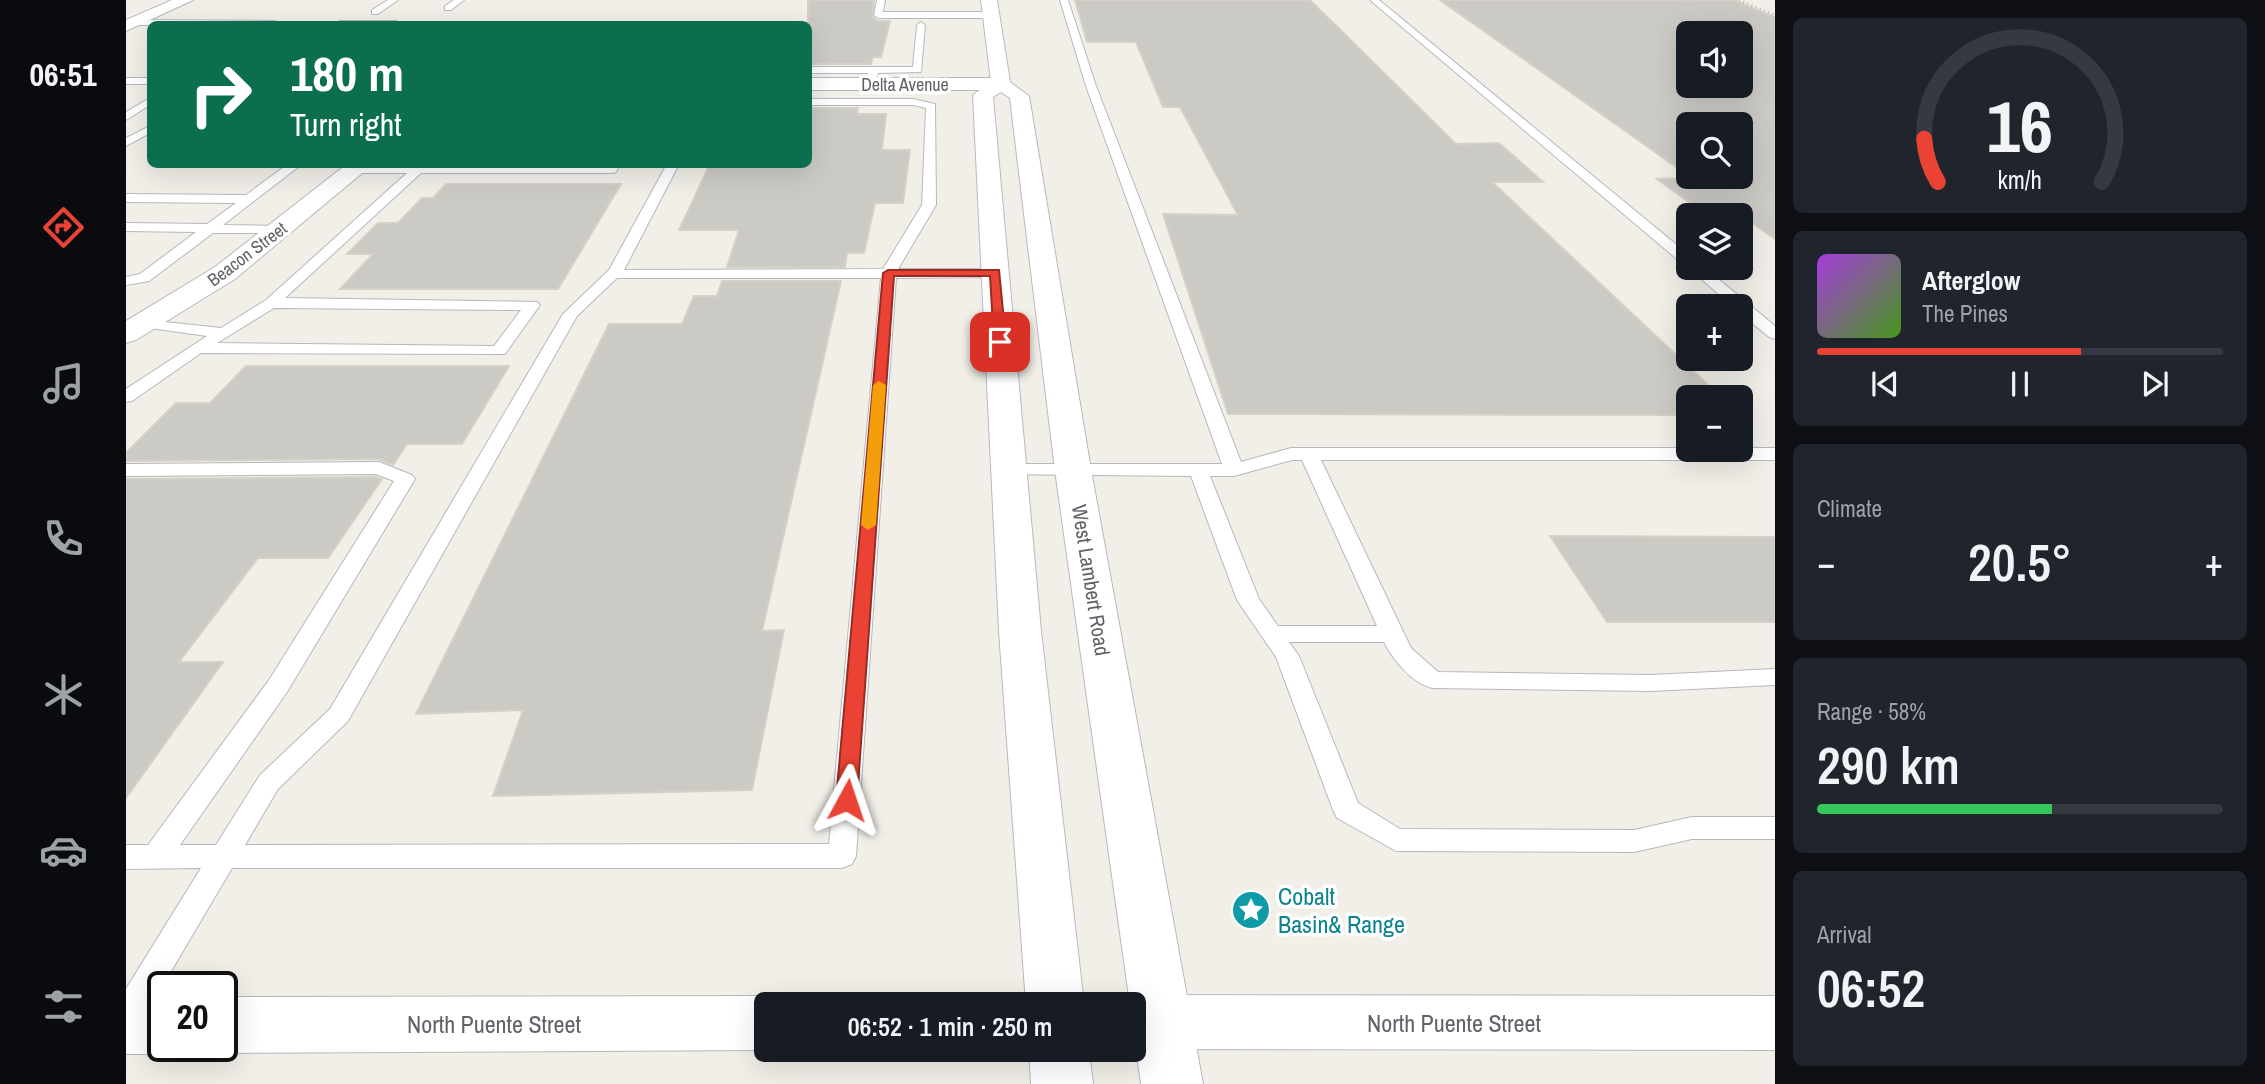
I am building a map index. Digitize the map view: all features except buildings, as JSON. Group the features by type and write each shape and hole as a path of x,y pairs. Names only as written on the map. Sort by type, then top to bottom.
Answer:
{"main road":[{"path":"129,24 185,0"},
{"path":"990,7 1001,84 983,95 1020,631 1054,992"},
{"name":"Delta Avenue","path":"812,84 873,77 1001,84"},
{"name":"West Lambert Road","path":"1001,84 1019,96 1149,1022 1172,1084"},
{"name":"Beacon Street","path":"132,326 226,273 359,168"},
{"name":"North Puente Street","path":"1149,1022 1775,1023"},
{"name":"North Puente Street","path":"238,1026 754,1023"},
{"path":"126,1026 147,1026"},
{"path":"1060,1062 1062,1084"}],"lane":[{"path":"374,12 394,0"},
{"path":"448,8 460,0"},
{"path":"881,0 878,15 990,7"},
{"path":"1064,0 1095,98 1234,470"},
{"path":"1374,0 1676,251"},
{"path":"129,24 147,24"},
{"path":"812,70 873,77 918,70 921,25"},
{"path":"126,81 147,81"},
{"path":"126,857 842,856 888,273 929,205 931,106 913,102 812,103"},
{"path":"126,117 147,103"},
{"path":"126,143 147,131"},
{"path":"126,281 144,278 291,168"},
{"path":"389,168 612,168"},
{"path":"126,1018 269,782 339,715 571,314 612,274 671,168"},
{"path":"126,397 197,348 271,303 418,169"},
{"path":"126,198 251,199"},
{"path":"126,227 279,230"},
{"path":"612,274 995,273"},
{"path":"1710,280 1775,334"},
{"path":"197,348 499,351 532,305 271,303"},
{"path":"132,326 224,333"},
{"path":"1009,470 1234,470 1291,454 1775,454"},
{"path":"1309,454 1401,653 1432,680 1650,683 1775,677"},
{"path":"126,470 379,468 405,479 278,686 156,857"},
{"path":"1198,470 1248,600 1287,656 1347,810 1396,839 1634,841 1692,828 1775,828"},
{"path":"1271,634 1392,634"}],"railway":[{"path":"1739,0 1775,15"}],"slow traffic":[{"path":"868,525 879,385"}],"place":[{"name":"Cobalt Basin& Range","path":"1251,910"}],"route":[{"path":"847,800 888,273 995,273 1000,342"}]}
